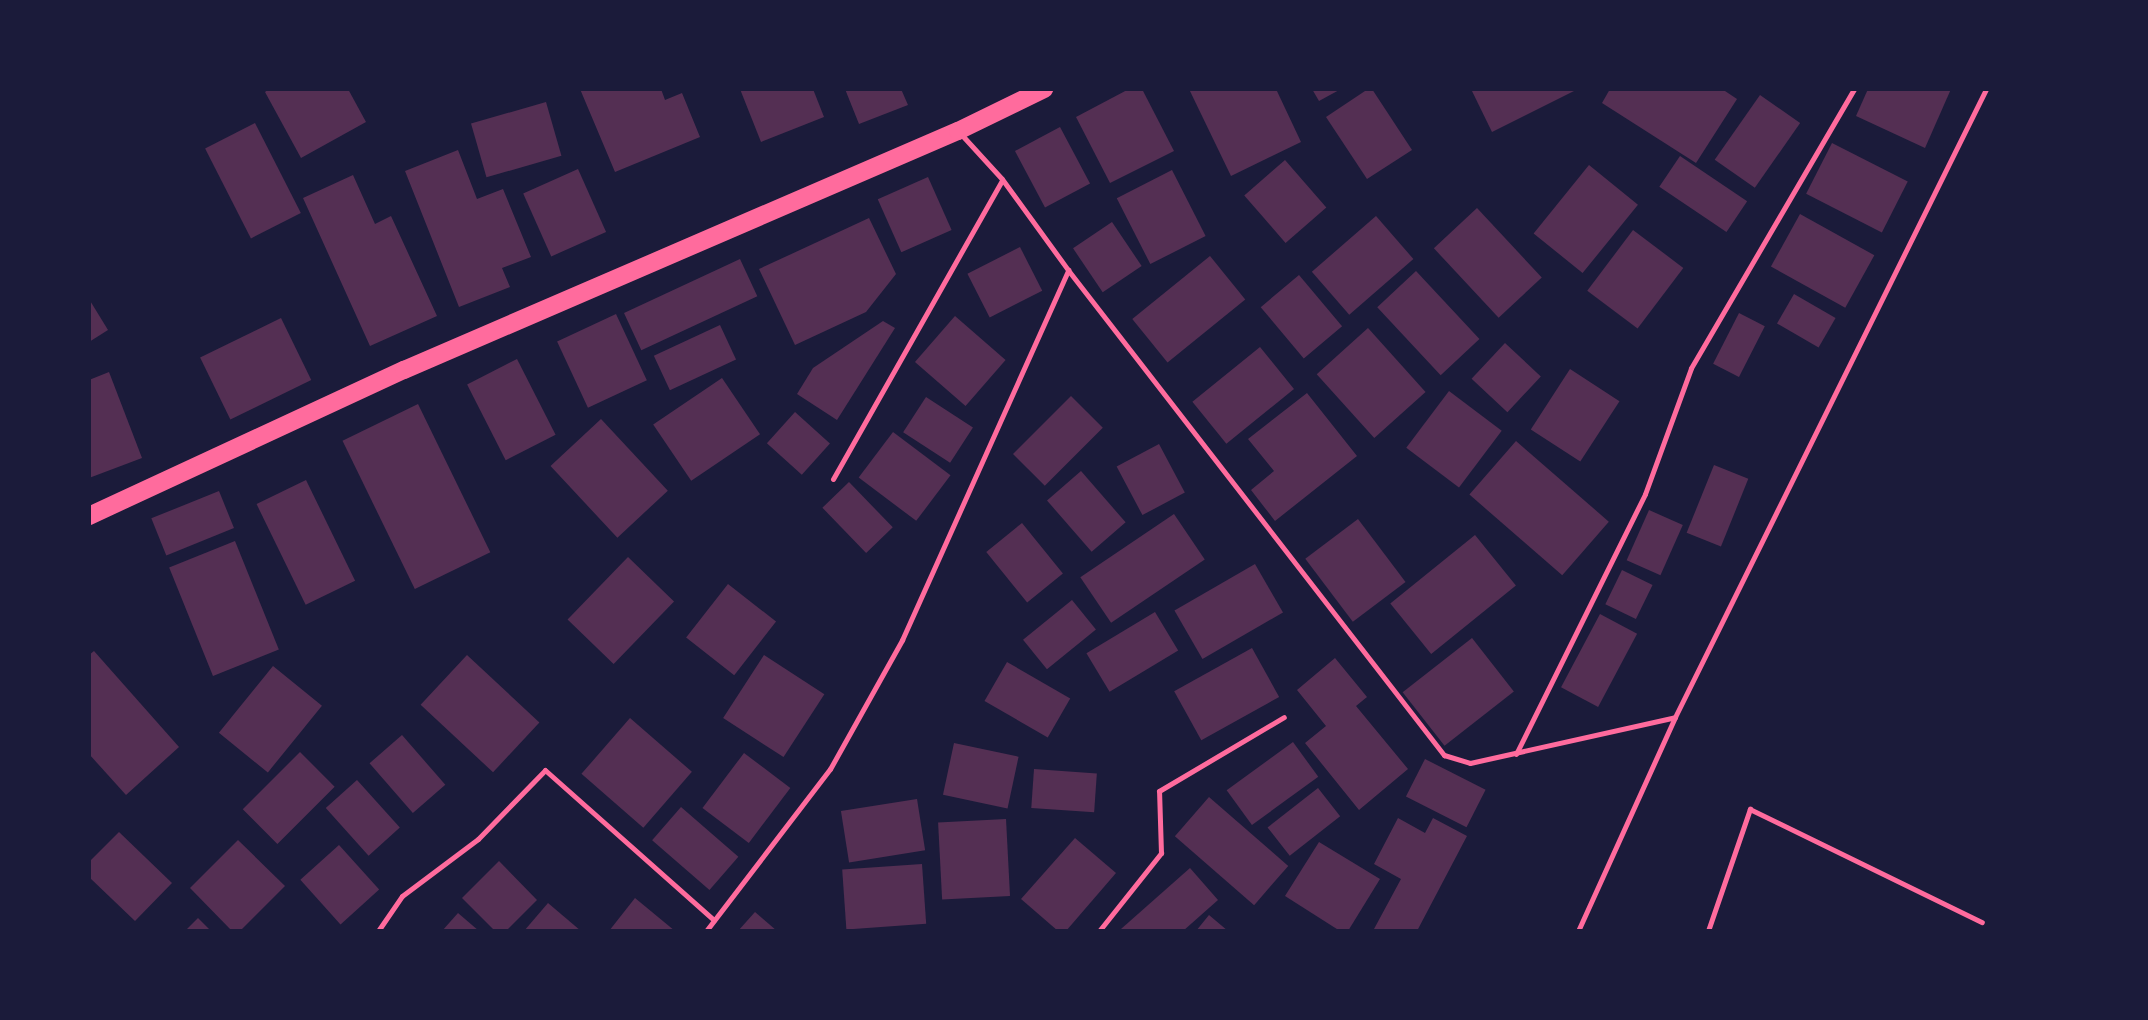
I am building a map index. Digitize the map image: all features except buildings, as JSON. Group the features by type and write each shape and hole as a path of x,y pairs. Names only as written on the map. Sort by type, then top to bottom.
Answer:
{"main road":[{"path":"89,516 404,370 958,131 1044,89"}],"lane":[{"path":"1516,754 1645,494 1691,368 1854,89"},
{"path":"1578,931 1675,717 1986,89"},
{"path":"958,131 1002,179 1068,270 1444,755 1470,763 1675,717"},
{"path":"834,479 1002,179"},
{"path":"706,931 830,769 902,640 1068,270"},
{"path":"1099,931 1161,853 1159,791 1284,716"},
{"path":"378,931 401,896 478,839 545,771 714,920"}],"path":[{"path":"1707,931 1750,809 1982,922"}]}
